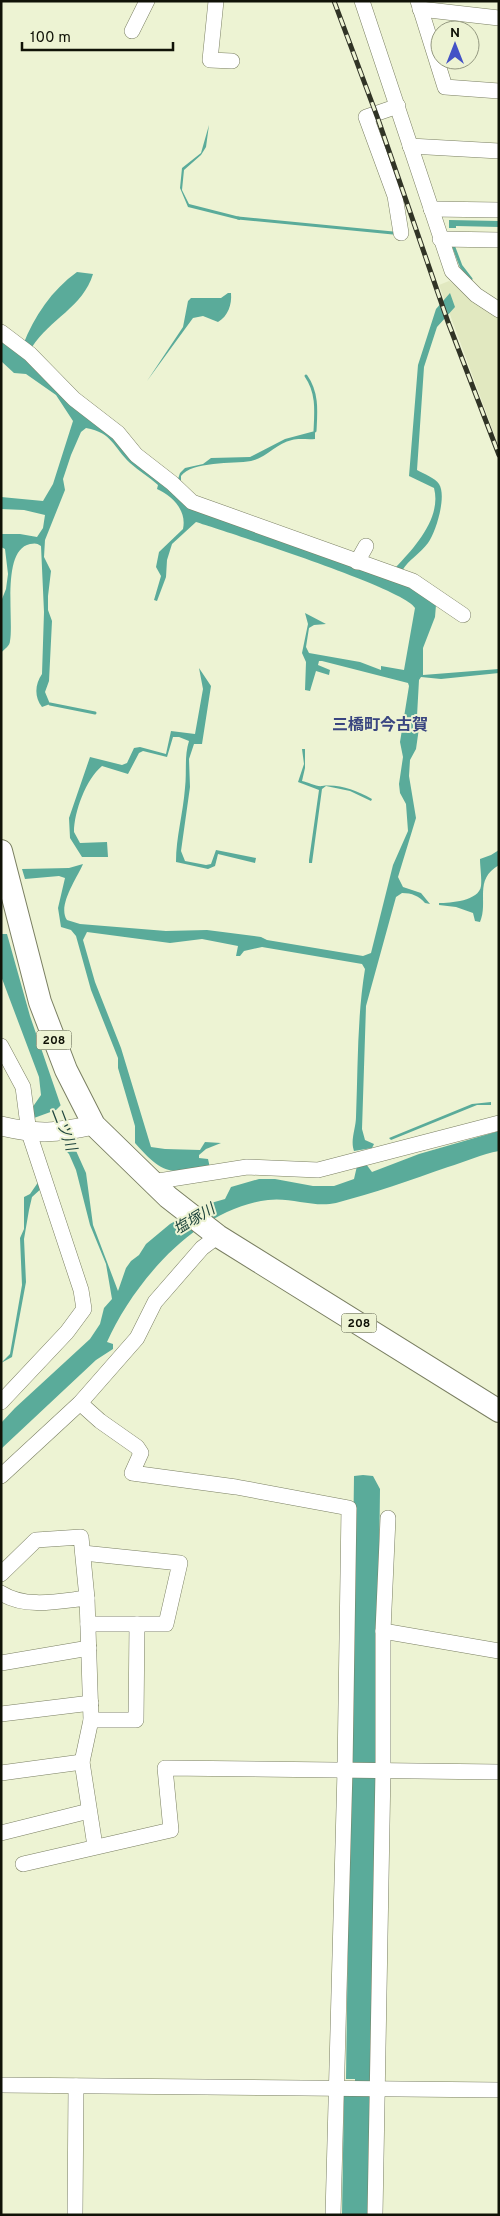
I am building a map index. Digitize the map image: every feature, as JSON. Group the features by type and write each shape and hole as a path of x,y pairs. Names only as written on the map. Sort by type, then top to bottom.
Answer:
{"highway":[{"name":"208","path":"1,851 40,1002 66,1070 94,1125 160,1189 218,1236 499,1411"}],"main road":[{"path":"1,1126 34,1133 71,1130 94,1125"}],"street":[{"path":"132,31 147,1"},
{"path":"216,1 210,60 232,61"},
{"path":"362,1 452,271 476,295 499,310"},
{"path":"499,18 419,5 445,87 499,91"},
{"path":"398,106 366,116 395,196 401,233"},
{"path":"410,146 499,151"},
{"path":"430,209 499,210"},
{"path":"440,239 499,240"},
{"path":"1,332 30,354 74,399 118,433 136,455 172,483 192,502 413,581 463,615"},
{"path":"357,562 366,546"},
{"path":"1,1046 23,1087 34,1133 81,1290 84,1309 66,1332 1,1402"},
{"path":"160,1189 246,1167 318,1170 499,1123"},
{"path":"1,1476 80,1403 137,1338 154,1302 202,1248 218,1236"},
{"path":"80,1403 100,1421 137,1447 141,1453 132,1473 236,1487 348,1508 345,1770 333,2215"},
{"path":"375,2215 383,1770 383,1630 388,1518"},
{"path":"1,1574 36,1540 81,1537 87,1598 91,1703 91,1720 82,1762 95,1846"},
{"path":"83,1554 180,1563 166,1624 88,1624"},
{"path":"1,1593 12,1600 44,1602 87,1598"},
{"path":"91,1720 136,1720 137,1624"},
{"path":"383,1630 499,1651"},
{"path":"1,1663 89,1648"},
{"path":"1,1714 91,1703"},
{"path":"1,1774 82,1762"},
{"path":"23,1864 171,1830 165,1768 499,1772"},
{"path":"1,1833 89,1811"},
{"path":"1,2085 499,2090"},
{"path":"75,2215 76,2086"}],"shaded area":[{"path":"449,281 499,317 499,447 439,285"}],"water":[{"path":"209,125 206,147 201,155 184,170 182,190 189,204 240,217 240,220 188,207 180,188 182,168 201,153"},
{"path":"449,220 499,221 499,227 456,226 456,228 449,228"},
{"path":"77,272 93,274 82,295 39,337 32,347 23,345 45,304"},
{"path":"231,293 231,302 229,310 224,317 218,322 203,316 193,318 147,381 183,327 188,301 191,298 221,298"},
{"path":"450,293 455,307 437,327 424,367 417,470 439,484 442,497 441,505 431,538 402,571 396,567 425,532 434,510 434,488 409,476 418,365 436,309"},
{"path":"1,340 31,360 177,493 411,585 436,605 435,617 423,648 423,675 499,669 499,673 441,679 421,677 419,680 417,716 419,728 416,749 410,760 409,776 416,818 398,877 403,887 421,893 430,904 409,894 402,893 396,897 366,1006 362,1129 365,1140 374,1144 372,1148 354,1151 353,1147 356,1117 359,1024 365,969 362,964 262,947 244,951 240,956 236,956 238,946 202,939 170,943 87,932 83,940 95,982 121,1048 151,1147 200,1150 205,1142 221,1143 206,1149 199,1155 199,1158 208,1159 210,1168 176,1171 168,1170 153,1162 135,1143 135,1126 118,1068 118,1058 91,990 76,936 71,930 61,927 58,908 65,878 59,876 25,879 22,869 69,868 83,864 64,907 67,920 80,924 166,931 207,930 261,937 267,940 363,956 371,953 393,865 408,831 406,804 400,793 399,784 403,757 400,742 409,686 408,683 319,661 318,665 330,670 329,675 316,671 310,691 305,690 306,662 302,653 308,624 305,613 326,624 314,625 309,628 306,647 309,653 360,662 381,670 381,666 404,670 415,608 404,599 350,575 196,522 172,544 167,560 166,577 157,601 154,600 161,576 156,567 159,552 183,529 183,516 177,504 157,489 158,485 130,463 112,441 102,433 86,428 81,432 71,455 63,479 65,490 45,540 44,557 51,571 48,610 52,621 49,681 45,692 50,704 42,707 36,690 42,674 44,612 41,546 30,544 21,549 15,559 11,586 10,643 1,653 2,599 6,589 8,574 5,549 1,547 1,534 20,534 37,537 43,528 45,515 24,510 1,509 1,497 43,501 53,484 73,421 56,395 26,374 14,373 1,361"},
{"path":"315,431 315,439 292,440 251,461 203,465 186,471 181,476 181,482 178,479 180,473 185,468 203,464 211,458 250,457 285,439"},
{"path":"199,668 211,686 202,744 194,744 189,759 190,787 181,851 185,861 206,865 211,864 216,850 256,858 255,863 218,854 215,866 208,869 176,862 189,741 179,737 173,737 167,757 143,751 139,753 128,774 102,766 96,772 82,796 76,815 74,832 80,843 107,842 108,857 82,857 70,838 69,818 90,757 122,765 127,763 134,748 140,747 166,754 171,731 195,734 203,689"},
{"path":"302,749 305,749 305,768 302,781 318,786 326,786 322,789 312,863 309,863 309,860 319,790 298,782 304,764"},
{"path":"326,786 347,788 372,799 371,801 350,791"},
{"path":"499,850 499,865 486,877 484,884 480,922 475,921 473,913 456,907 439,905 439,903 463,900 475,895 481,886 480,859"},
{"name":"塩塚川","path":"1,934 7,934 30,1016 77,1153 86,1173 93,1225 118,1291 126,1268 139,1255 146,1244 170,1224 204,1205 225,1199 231,1187 259,1179 275,1179 313,1186 334,1186 354,1179 357,1166 366,1164 372,1172 419,1154 499,1131 499,1151 336,1203 319,1204 277,1199 268,1200 242,1206 217,1217 171,1251 152,1272 119,1318 107,1342 113,1344 113,1349 96,1360 1,1449 1,1423 90,1339 100,1324 104,1308 112,1299 106,1264 90,1225 76,1170 69,1154 35,1119 32,1108 41,1095 39,1077 1,976"},
{"path":"491,1102 491,1105 477,1105 391,1140 389,1138 472,1104"},
{"path":"39,1181 43,1187 32,1197 24,1239 26,1282 12,1357 1,1363 10,1354 22,1285 20,1238 24,1229 24,1197 30,1194"},
{"path":"354,1476 373,1476 380,1489 371,2215 342,2215 344,2092 355,2091 355,2079 346,2079"}],"pier":[{"path":"62,1104 78,1152 62,1150 36,1124 34,1118 56,1110"}],"waterway":[{"path":"238,218 393,233"},
{"path":"453,245 461,266 471,279"},
{"path":"306,376 313,389 316,410 315,431"},
{"path":"50,704 95,713"}],"railway":[{"path":"334,1 378,119 448,322 499,455"}],"district":[{"name":"三橋町今古賀","path":"380,724"}],"water label":[{"name":"二ツ川","path":"64,1129"}]}
